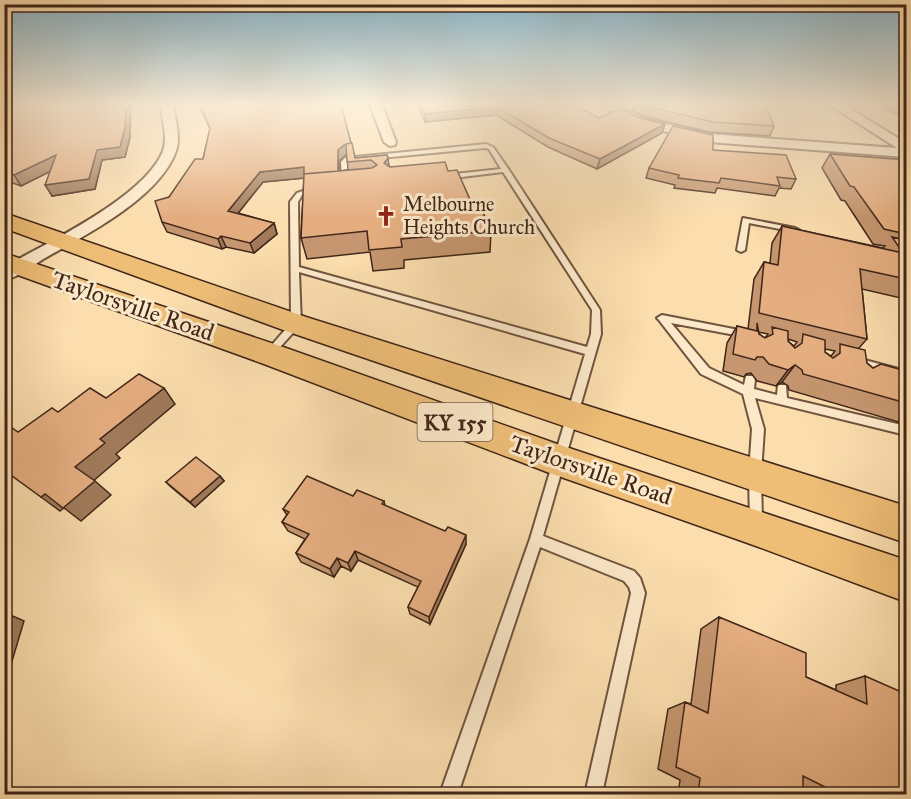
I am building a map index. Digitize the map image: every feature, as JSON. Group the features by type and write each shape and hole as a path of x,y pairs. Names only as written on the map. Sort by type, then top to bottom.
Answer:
{"main road":[{"name":"Taylorsville Road","path":"4,220 296,324 572,416 755,473 906,525"},
{"name":"Taylorsville Road","path":"9,267 269,354 560,461 756,527 906,581"}],"street":[{"path":"9,267 62,240 110,211 142,188 160,169 169,152 171,142"},
{"path":"765,142 906,153"}],"lane":[{"path":"390,142 396,155"},
{"path":"345,186 345,160 486,146 492,148 596,310 596,334 560,461 536,539 449,795"},
{"path":"437,177 506,170"},
{"path":"335,187 355,186"},
{"path":"269,354 296,324 294,202 299,194 306,190 326,188"},
{"path":"741,250 746,220 805,232"},
{"path":"295,268 591,352"},
{"path":"754,343 753,336 713,326 662,318 705,371 748,392 782,400 820,404 906,431"},
{"path":"853,364 906,375"},
{"path":"750,379 748,392 758,429 755,473 756,527"},
{"path":"782,388 782,400"},
{"path":"536,539 629,576 638,592 594,795"}],"building":[{"path":"4,142 121,142 120,147 97,150 89,179 45,185 56,155 14,175 4,172"},
{"path":"207,142 351,143 338,150 338,171 304,174 304,167 260,172 228,211 274,223 250,243 221,236 218,239 162,222 155,201 169,197 195,159 203,159"},
{"path":"559,142 631,142 600,159"},
{"path":"664,142 713,142 713,150 786,155 796,179 777,177 780,186 721,178 719,183 678,178 679,175 649,168"},
{"name":"Melbourne Heights Church","path":"352,143 355,158 387,155 388,158 384,163 390,167 445,162 448,171 457,170 472,204 479,203 491,231 401,239 402,247 369,250 367,231 301,238 304,174 372,168 377,165 371,160 347,162 346,144"},
{"path":"830,154 906,160 906,234 884,229 854,187 850,186"},
{"path":"782,226 903,253 892,237 906,240 906,279 860,269 867,339 759,313 764,262 778,265"},
{"path":"757,323 759,334 765,338 773,334 772,327 788,331 788,341 795,348 802,343 803,334 825,340 825,352 833,358 840,353 840,344 865,350 867,363 873,368 881,364 906,371 906,403 803,374 802,370 795,365 788,370 769,364 763,357 757,357 755,360 733,354 737,326 757,331"},
{"path":"139,374 164,388 100,439 105,443 75,467 95,481 63,508 45,494 41,497 4,470 4,433 12,428 18,432 52,408 58,412 90,388 106,398"},
{"path":"196,457 220,476 190,502 166,482"},
{"path":"307,476 353,496 357,490 384,501 382,504 445,531 448,527 466,535 429,617 408,607 421,581 355,551 348,563 337,558 330,569 296,553 309,534 282,522 289,512 283,509"},
{"path":"719,617 806,653 806,677 867,704 865,676 906,694 906,795 841,795 803,776 803,795 698,795 700,778 676,767 685,702 708,713"}],"place":[{"name":"Melbourne Heights Church","path":"386,216"}]}
